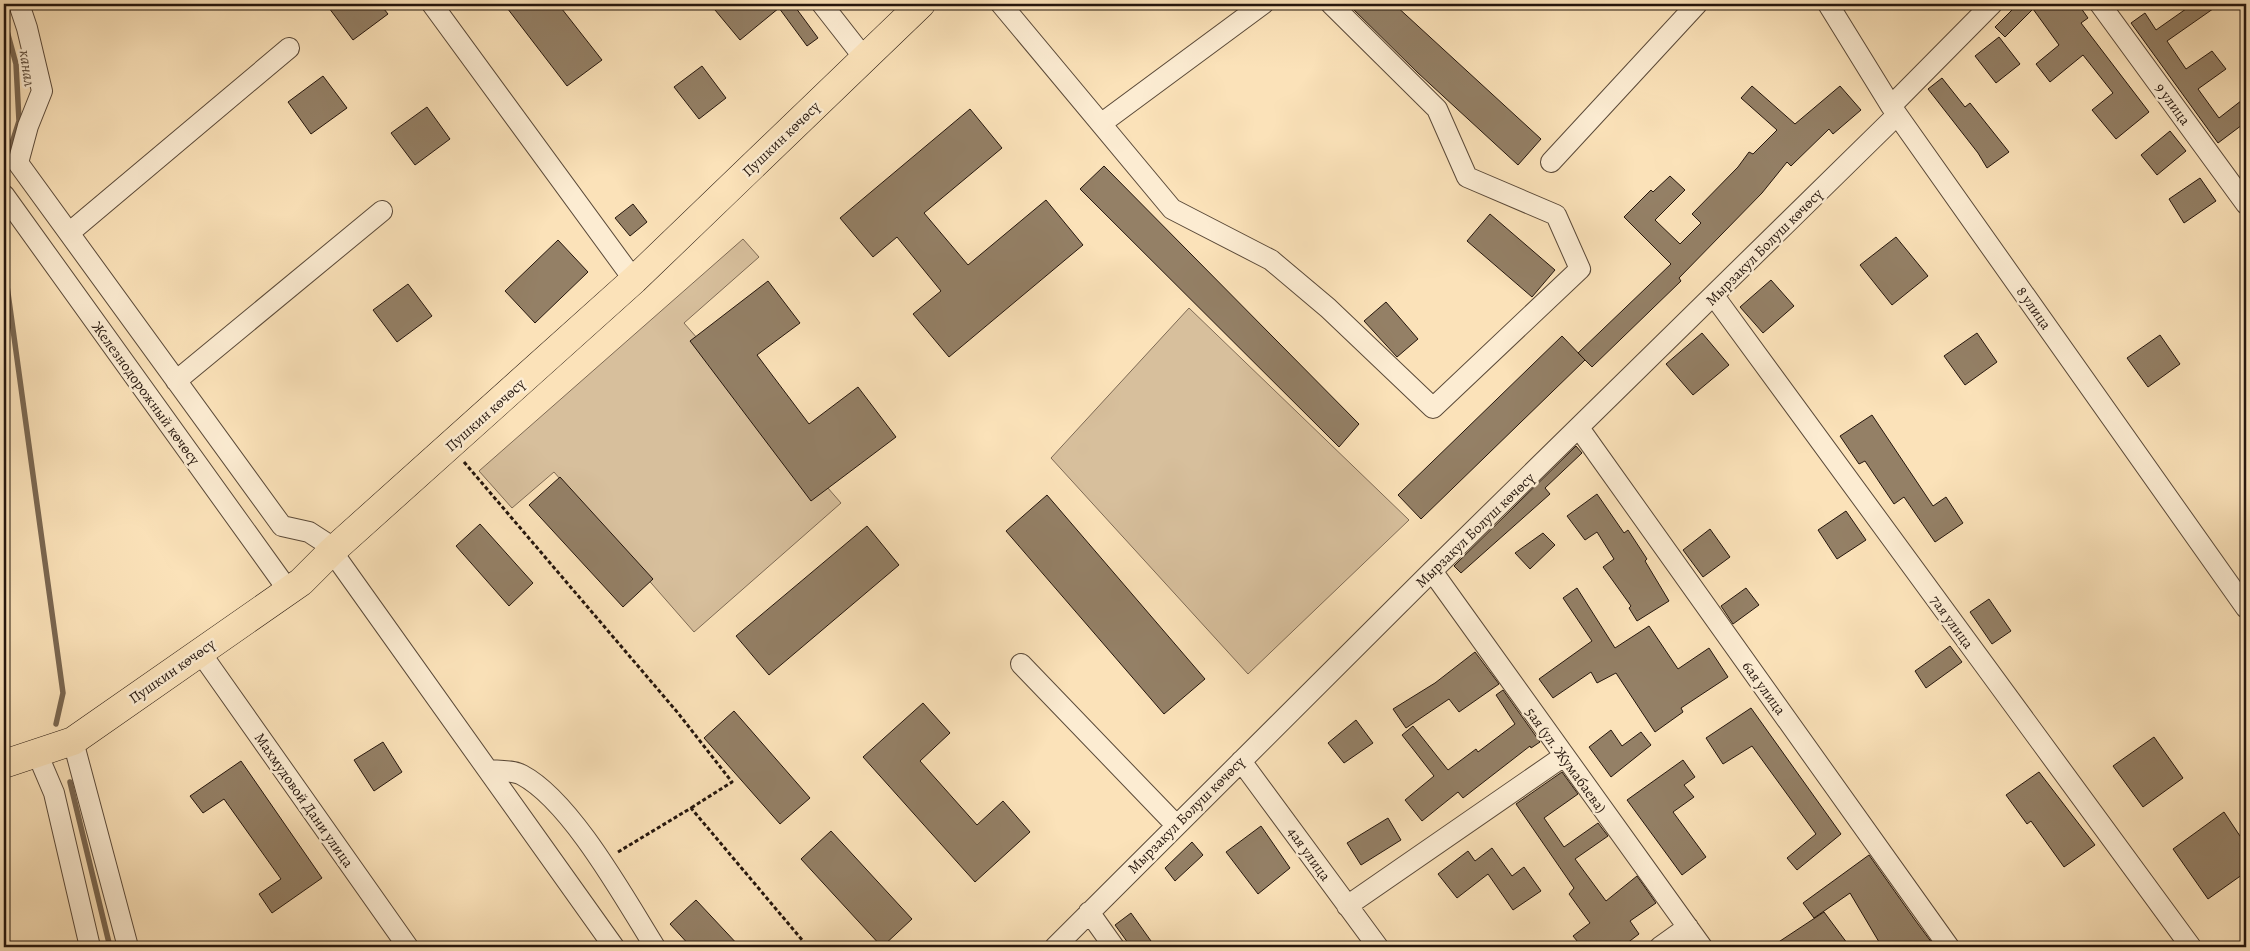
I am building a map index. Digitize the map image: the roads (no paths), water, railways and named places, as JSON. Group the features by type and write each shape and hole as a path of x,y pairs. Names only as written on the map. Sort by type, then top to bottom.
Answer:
{"highway":[{"name":"Пушкин көчөсү","path":"4,764 73,741 301,582 634,280 865,60 921,4"}],"street":[{"path":"19,4 27,28 42,91 28,126 18,163 282,526 309,532 326,543 614,947"},
{"path":"432,4 634,280"},
{"path":"1001,4 1172,208 1271,260 1328,308 1433,408 1580,269 1556,215 1466,177 1436,109 1331,4"},
{"path":"1102,123 1263,4"},
{"path":"1551,162 1697,4"},
{"name":"8 улица","path":"1828,4 1894,111 2246,608"},
{"name":"Мырзакул Болуш көчөсү","path":"1055,947 1432,571 1714,296 1894,111 1992,4"},
{"name":"9 улица","path":"2100,4 2246,204"},
{"path":"827,6 865,60"},
{"path":"69,233 288,48"},
{"name":"Железнодорожный көчөсү","path":"4,195 288,590"},
{"path":"176,381 382,210"},
{"name":"7ая улица","path":"1714,296 2191,947"},
{"name":"6ая улица","path":"1579,428 1949,947"},
{"name":"5ая (ул. Жумабаева)","path":"1432,571 1702,947"},
{"name":"Махмудовой Дани улица","path":"200,652 408,947"},
{"path":"1022,664 1176,825"},
{"path":"73,741 128,947"},
{"path":"38,753 54,793 90,947"},
{"path":"1347,906 1564,756"},
{"name":"4ая улица","path":"1241,761 1378,947"},
{"path":"488,770 521,774 557,802 601,862 655,947"},
{"path":"1089,912 1114,947"},
{"path":"1660,947 1688,927"}],"waterway":[{"name":"канал","path":"4,20 16,64 19,121 10,149"},
{"path":"4,264 63,693 56,724"},
{"path":"70,782 110,947"}]}
